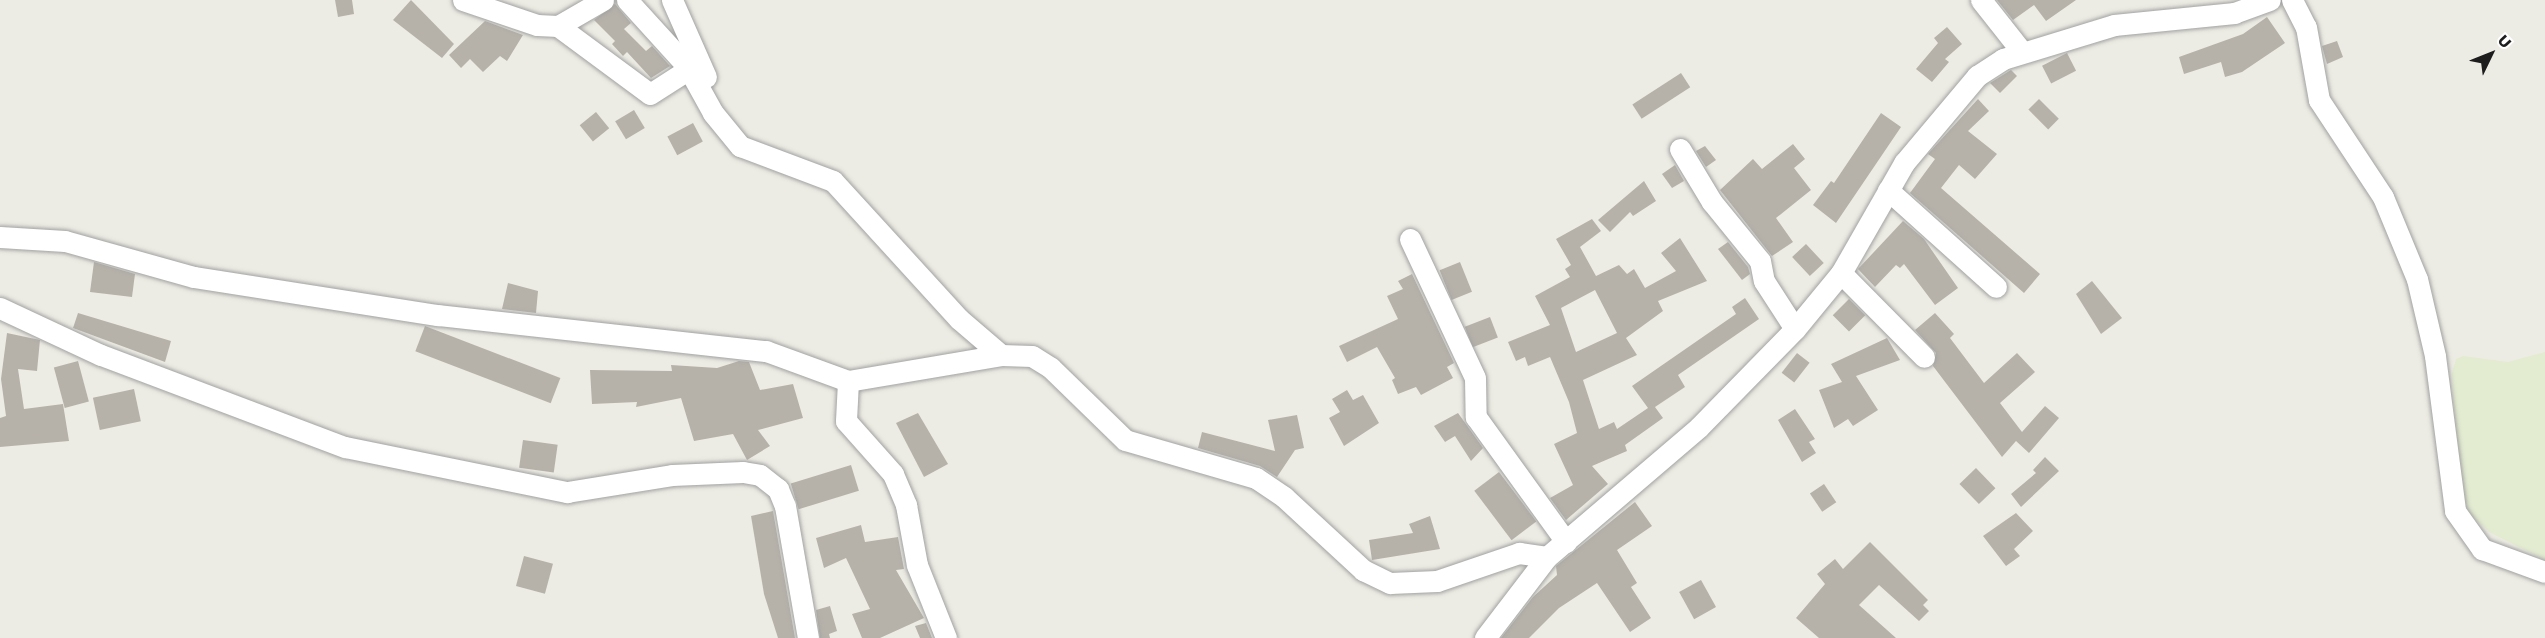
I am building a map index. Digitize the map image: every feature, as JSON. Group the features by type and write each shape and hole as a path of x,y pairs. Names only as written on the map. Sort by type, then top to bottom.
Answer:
{"street":[{"path":"463,0 537,26 558,26 603,0"},
{"path":"627,0 689,69 731,138 748,151 833,181 959,319 1001,355"},
{"path":"672,0 705,75 748,151"},
{"path":"1981,0 2022,52"},
{"path":"1485,638 1547,557 1698,426 1796,329 1841,273 1888,190 1958,94 1977,76 2022,52 2114,25 2234,13 2270,0"},
{"path":"2292,0 2306,27 2319,100 2383,196 2417,279 2435,356 2455,511 2482,549 2545,572"},
{"path":"558,26 650,94 689,69"},
{"path":"1680,149 1712,202 1760,261 1764,281 1796,329"},
{"path":"1888,190 1996,286"},
{"path":"0,237 65,241 194,277 438,315 766,351 848,381 1001,355 1032,356 1051,368 1125,440 1139,447 1199,458 1256,478 1284,497 1363,570 1390,583 1437,581 1505,555 1532,552 1547,557"},
{"path":"1410,239 1475,378 1476,417 1566,542"},
{"path":"1841,273 1924,357"},
{"path":"0,308 102,355 345,447 567,492 672,476 742,472 759,475 778,489 785,506 808,638"},
{"path":"848,381 846,421 855,436 893,474 906,505 917,565 946,638"}],"green space":[{"path":"2545,352 2545,560 2491,533 2471,516 2459,489 2452,373 2456,359 2463,356 2508,362"}],"building":[{"path":"335,0 352,0 354,14 338,17"},
{"path":"411,0 454,44 442,58 393,20"},
{"path":"1997,0 2076,0 2046,21 2034,5 2013,20"},
{"path":"615,4 631,23 624,29 646,51 652,46 670,66 651,78 627,52 623,56 612,44 615,41 594,20"},
{"path":"2267,17 2285,43 2242,72 2225,77 2221,62 2184,74 2179,57 2243,34"},
{"path":"485,21 523,35 507,61 500,56 483,72 470,59 461,68 449,55"},
{"path":"1947,27 1962,44 1945,59 1949,62 1932,82 1916,69 1938,43 1934,38"},
{"path":"2337,41 2343,57 2327,64 2322,46"},
{"path":"2067,53 2076,71 2051,84 2042,66"},
{"path":"2011,70 2017,76 2000,93 1990,83"},
{"path":"1681,73 1690,87 1642,119 1632,105"},
{"path":"1978,99 1989,111 1968,131 1997,154 1975,179 1959,165 1941,188 2040,274 2024,293 1910,193 1935,159 1928,154"},
{"path":"2039,99 2059,119 2048,129 2028,110"},
{"path":"634,110 645,128 626,139 615,121"},
{"path":"596,112 609,128 593,142 580,125"},
{"path":"1881,113 1901,127 1836,223 1813,205 1831,181 1834,183"},
{"path":"693,123 703,142 677,155 667,137"},
{"path":"1793,144 1805,159 1794,168 1811,190 1776,218 1793,242 1772,256 1720,190 1753,159 1762,169"},
{"path":"1705,146 1716,160 1706,167 1696,151"},
{"path":"1675,165 1684,181 1672,188 1662,174"},
{"path":"1644,181 1656,201 1633,216 1630,212 1610,232 1598,220"},
{"path":"1592,219 1601,231 1580,247 1596,276 1619,265 1627,274 1634,269 1645,288 1676,271 1661,253 1680,238 1707,281 1658,301 1663,311 1626,338 1637,355 1583,380 1599,429 1614,422 1617,429 1648,408 1632,386 1736,314 1732,307 1745,298 1759,319 1678,375 1685,387 1655,407 1663,418 1625,445 1627,451 1592,466 1608,484 1566,520 1550,498 1573,485 1554,444 1577,433 1569,402 1550,357 1528,366 1525,357 1516,361 1508,342 1550,325 1535,296 1570,277 1565,269 1571,265 1556,239","holes":["1595,290 1617,333 1576,352 1561,308"]},
{"path":"1903,221 1924,239 1958,288 1935,305 1904,264 1900,268 1896,265 1875,287 1858,269"},
{"path":"1728,242 1748,267 1750,274 1742,280 1718,249"},
{"path":"1806,244 1824,263 1810,276 1792,257"},
{"path":"94,262 135,274 132,297 90,292"},
{"path":"1460,262 1472,292 1452,300 1440,270"},
{"path":"1412,274 1454,363 1447,367 1453,378 1421,395 1416,387 1398,394 1392,380 1395,378 1377,347 1347,362 1339,346 1398,319 1387,296 1403,289 1398,281"},
{"path":"2092,281 2122,318 2101,334 2076,294"},
{"path":"508,283 538,291 536,313 502,309"},
{"path":"1849,299 1865,315 1849,332 1833,315"},
{"path":"78,313 171,341 165,362 73,328"},
{"path":"1935,313 1954,334 1950,338 1984,383 2017,353 2035,372 2000,403 2022,432 2045,406 2059,418 2029,453 2016,441 2002,457 1933,366 1936,353 1915,330"},
{"path":"1490,317 1498,338 1473,347 1465,327"},
{"path":"425,326 560,378 551,403 415,351"},
{"path":"7,333 40,340 37,371 18,369 24,409 63,404 69,441 0,447 0,418 6,416 1,379"},
{"path":"1887,338 1900,360 1856,376 1878,410 1853,426 1848,419 1834,428 1819,390 1842,382 1831,364"},
{"path":"1797,353 1810,363 1794,383 1782,373"},
{"path":"78,361 89,402 65,408 54,367"},
{"path":"739,361 749,362 760,390 793,384 803,418 758,430 770,446 747,460 733,434 694,441 681,398 636,407 637,402 592,404 590,370 672,371 671,365 717,368"},
{"path":"134,389 141,421 100,430 93,398"},
{"path":"1347,390 1353,400 1363,395 1379,423 1344,446 1329,418 1340,412 1332,399"},
{"path":"1795,409 1815,439 1809,442 1816,453 1802,462 1778,420"},
{"path":"918,413 948,464 924,477 896,423"},
{"path":"1458,413 1483,448 1471,461 1455,436 1445,442 1434,426"},
{"path":"1297,415 1304,448 1295,450 1277,477 1260,466 1198,448 1202,432 1275,451 1268,420"},
{"path":"523,440 558,445 554,473 519,468"},
{"path":"2045,457 2059,471 2021,507 2011,494 2036,473 2033,470"},
{"path":"851,465 859,491 799,509 791,483"},
{"path":"1976,468 1995,488 1979,504 1959,484"},
{"path":"1499,472 1536,522 1512,540 1474,491"},
{"path":"1824,484 1836,502 1822,512 1810,494"},
{"path":"1635,502 1652,526 1617,550 1637,583 1631,587 1651,618 1630,632 1597,583 1559,608 1529,638 1501,638 1533,597 1557,575 1556,566"},
{"path":"773,511 795,638 778,638 764,594 751,516"},
{"path":"2016,513 2033,531 2014,549 2020,556 2006,566 1983,536"},
{"path":"1430,516 1440,549 1372,560 1369,540 1413,533 1409,524"},
{"path":"861,525 865,542 898,537 904,569 896,570 924,618 880,638 862,638 852,614 870,609 846,558 824,568 816,538"},
{"path":"1870,542 1928,600 1923,605 1929,611 1919,621 1879,585 1859,605 1896,638 1819,638 1796,618 1825,584 1817,574 1835,559 1843,569"},
{"path":"524,556 553,564 545,594 516,586"},
{"path":"1701,580 1716,607 1694,619 1679,592"},
{"path":"830,606 837,631 829,634 830,638 820,638 816,610"},
{"path":"926,623 932,638 920,638 915,626"}]}
